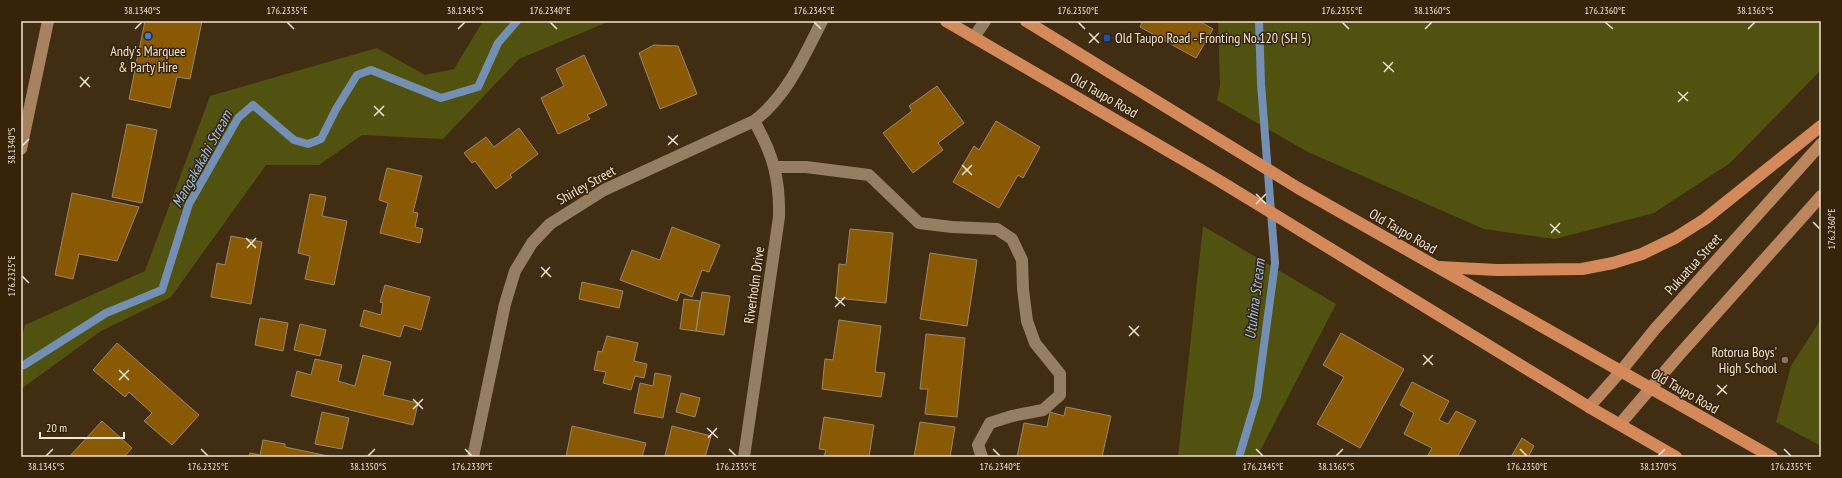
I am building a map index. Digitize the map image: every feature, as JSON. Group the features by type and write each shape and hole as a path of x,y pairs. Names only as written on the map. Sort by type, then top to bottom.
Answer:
{"highway":[{"name":"Old Taupo Road","path":"946,21 1218,180 1589,407 1676,457"},
{"name":"Old Taupo Road","path":"1026,21 1222,143 1298,188 1772,457"},
{"path":"1436,267 1497,270 1582,269 1613,263 1642,254 1675,238 1705,219 1821,126"}],"main road":[{"path":"21,149 48,21"},
{"name":"Pukuatua Street","path":"1589,407 1655,329 1821,144"},
{"path":"1620,424 1821,196"}],"street":[{"name":"Shirley Street","path":"473,457 505,304 515,271 532,243 550,224 604,190 754,121 777,100 794,77 822,21"},
{"path":"974,37 984,21"},
{"name":"Riverholm Drive","path":"744,457 779,217 780,193 775,167 754,121"},
{"path":"775,167 806,167 869,175 919,223 952,228 997,229 1012,239 1022,260 1023,289 1027,321 1035,343 1060,374 1060,395 1043,410 1012,416 990,423 978,445 982,457"}],"shaded area":[{"path":"483,21 610,21 519,59 443,139 362,135 319,165 266,165 171,297 101,331 21,389 21,340 25,325 145,271 210,96 377,48 425,75 454,69"},
{"path":"1218,21 1821,21 1821,70 1730,163 1654,213 1555,239 1484,229 1308,152 1217,100 1220,85"},
{"path":"1203,226 1336,304 1257,457 1178,457"},
{"path":"1821,319 1821,446 1776,422 1791,366"}],"building":[{"path":"145,21 202,21 190,79 177,77 170,108 129,99"},
{"path":"1143,21 1199,21 1213,29 1196,58 1140,27"},
{"path":"654,45 678,46 697,94 660,109 639,53"},
{"path":"584,55 607,105 587,115 590,119 558,134 541,98 564,86 556,69"},
{"path":"937,86 964,123 938,143 943,150 913,173 883,133 912,111 909,106"},
{"path":"996,121 1040,147 1023,178 1018,175 999,208 953,182 974,146 979,150"},
{"path":"127,124 157,130 142,203 112,197"},
{"path":"519,128 538,154 510,175 512,177 496,189 475,161 472,163 464,153 486,137 494,147"},
{"path":"387,168 422,176 413,212 418,213 415,227 423,229 420,243 380,233 388,203 379,200"},
{"path":"72,193 139,207 117,261 79,254 73,279 55,275"},
{"path":"310,194 326,197 322,216 347,221 334,285 305,279 310,256 298,253"},
{"path":"672,227 720,245 709,272 702,270 692,297 680,292 677,301 620,280 632,250 660,260"},
{"path":"850,229 893,233 886,303 836,298 839,264 846,265"},
{"path":"231,236 262,242 251,304 211,297 217,263 225,265"},
{"path":"930,253 977,260 967,326 920,319"},
{"path":"582,282 623,291 619,308 579,299"},
{"path":"385,285 430,297 421,330 404,325 400,337 360,326 364,310 381,315 383,303 380,302"},
{"path":"702,292 730,296 724,335 696,331"},
{"path":"684,299 700,301 696,331 680,329"},
{"path":"260,318 288,323 283,351 255,345"},
{"path":"839,320 881,326 875,372 885,373 881,397 822,389 825,359 833,360"},
{"path":"300,324 326,330 320,356 294,350"},
{"path":"1341,333 1404,369 1360,448 1317,424 1344,377 1323,365"},
{"path":"926,334 965,338 957,417 925,414 928,389 920,389"},
{"path":"607,336 638,343 634,361 647,364 644,378 635,376 631,390 603,383 606,372 594,370 598,351 602,352"},
{"path":"117,343 199,415 172,445 144,421 152,413 129,392 125,397 93,370"},
{"path":"363,355 391,362 383,395 418,403 413,425 291,396 297,371 311,375 315,359 342,365 338,381 355,386"},
{"path":"655,373 671,376 663,418 634,413 640,383 653,386"},
{"path":"1412,382 1449,401 1439,420 1448,424 1456,411 1476,421 1457,457 1427,457 1432,448 1404,434 1414,413 1400,405"},
{"path":"681,393 700,398 695,417 676,412"},
{"path":"1066,407 1111,416 1102,457 1017,457 1024,423 1047,427 1050,412 1064,416"},
{"path":"322,412 349,418 342,449 315,444"},
{"path":"824,417 874,425 869,457 824,457 826,450 819,449"},
{"path":"102,421 132,448 124,457 69,457"},
{"path":"920,422 955,427 950,457 914,457"},
{"path":"572,426 646,443 642,457 566,457"},
{"path":"672,426 711,436 705,457 665,456"},
{"path":"1522,438 1534,446 1528,457 1511,457"},
{"path":"263,440 285,444 285,447 333,457 249,457 250,453 260,455"}],"waterway":[{"name":"Mangakakahi Stream","path":"24,365 106,313 162,290 189,204 238,118 253,105 294,140 308,144 321,139 336,109 357,75 371,70 441,98 478,87 498,43 517,21"},
{"name":"Utuhina Stream","path":"1239,457 1257,397 1275,263 1261,84 1259,21"}],"place":[{"name":"Andy's Marquee & Party Hire","path":"148,36"},
{"name":"Old Taupo Road - Fronting No.120 (SH 5)","path":"1107,38"},
{"name":"Rotorua Boys' High School","path":"1785,360"}]}
